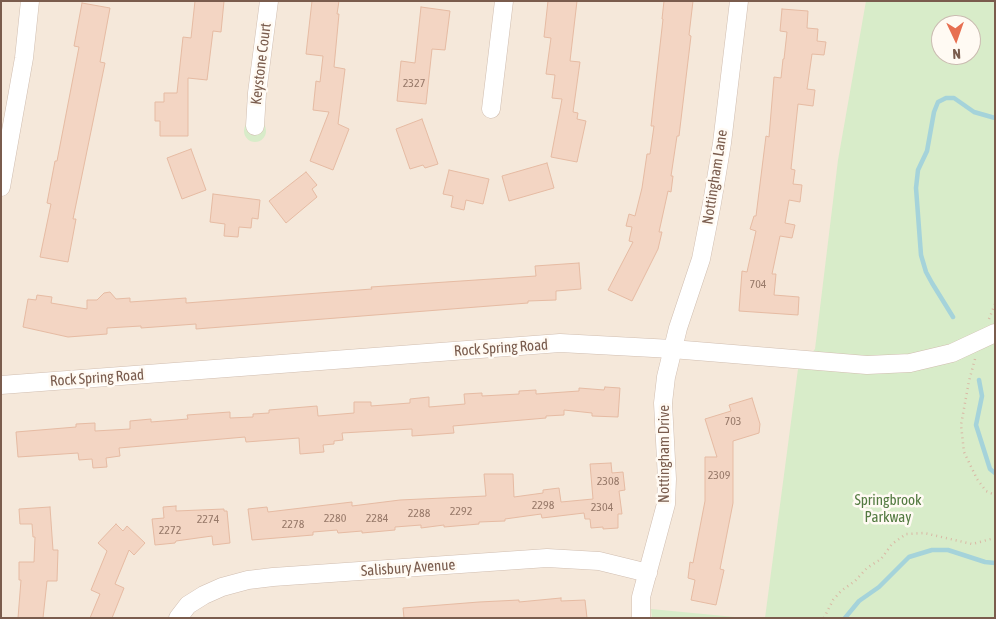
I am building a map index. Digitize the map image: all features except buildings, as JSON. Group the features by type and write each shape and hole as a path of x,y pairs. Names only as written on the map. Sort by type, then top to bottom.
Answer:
{"street":[{"path":"1,187 24,58 30,1"},
{"name":"Keystone Court","path":"255,126 257,93 269,1"},
{"path":"491,109 504,1"},
{"name":"Nottingham Lane","path":"672,349 700,259 712,203 722,143 739,1"},
{"name":"Rock Spring Road","path":"1,385 560,343 672,349 867,365 910,363 952,353 989,336"},
{"name":"Nottingham Drive","path":"641,618 641,597 666,504 667,479 663,404 672,349"},
{"name":"Salisbury Avenue","path":"178,618 188,605 204,594 248,580 547,558 599,561 648,573"}],"path":[{"path":"995,304 989,336 972,366 961,425 964,452 986,491 995,495"},
{"path":"824,618 833,600 841,591 855,581 867,568 881,559 892,544 906,534 924,534 972,544 995,538"}],"shaded area":[{"path":"1,1 995,1 995,618 1,618"}],"green space":[{"name":"Springbrook Parkway","path":"866,1 995,1 995,618 765,618 798,369 815,349 838,160"},
{"path":"255,120 263,123 266,131 263,139 255,142 247,139 244,131 247,123"},
{"path":"651,609 745,618 652,618"}],"waterway":[{"path":"953,317 926,272 921,255 916,188 918,170 927,151 934,112 938,102 946,98 954,98 974,112 995,118"},
{"path":"979,380 982,396 976,425 990,469 995,473"},
{"path":"845,618 859,601 879,587 909,557 932,550 948,550 985,562 995,563"}]}
